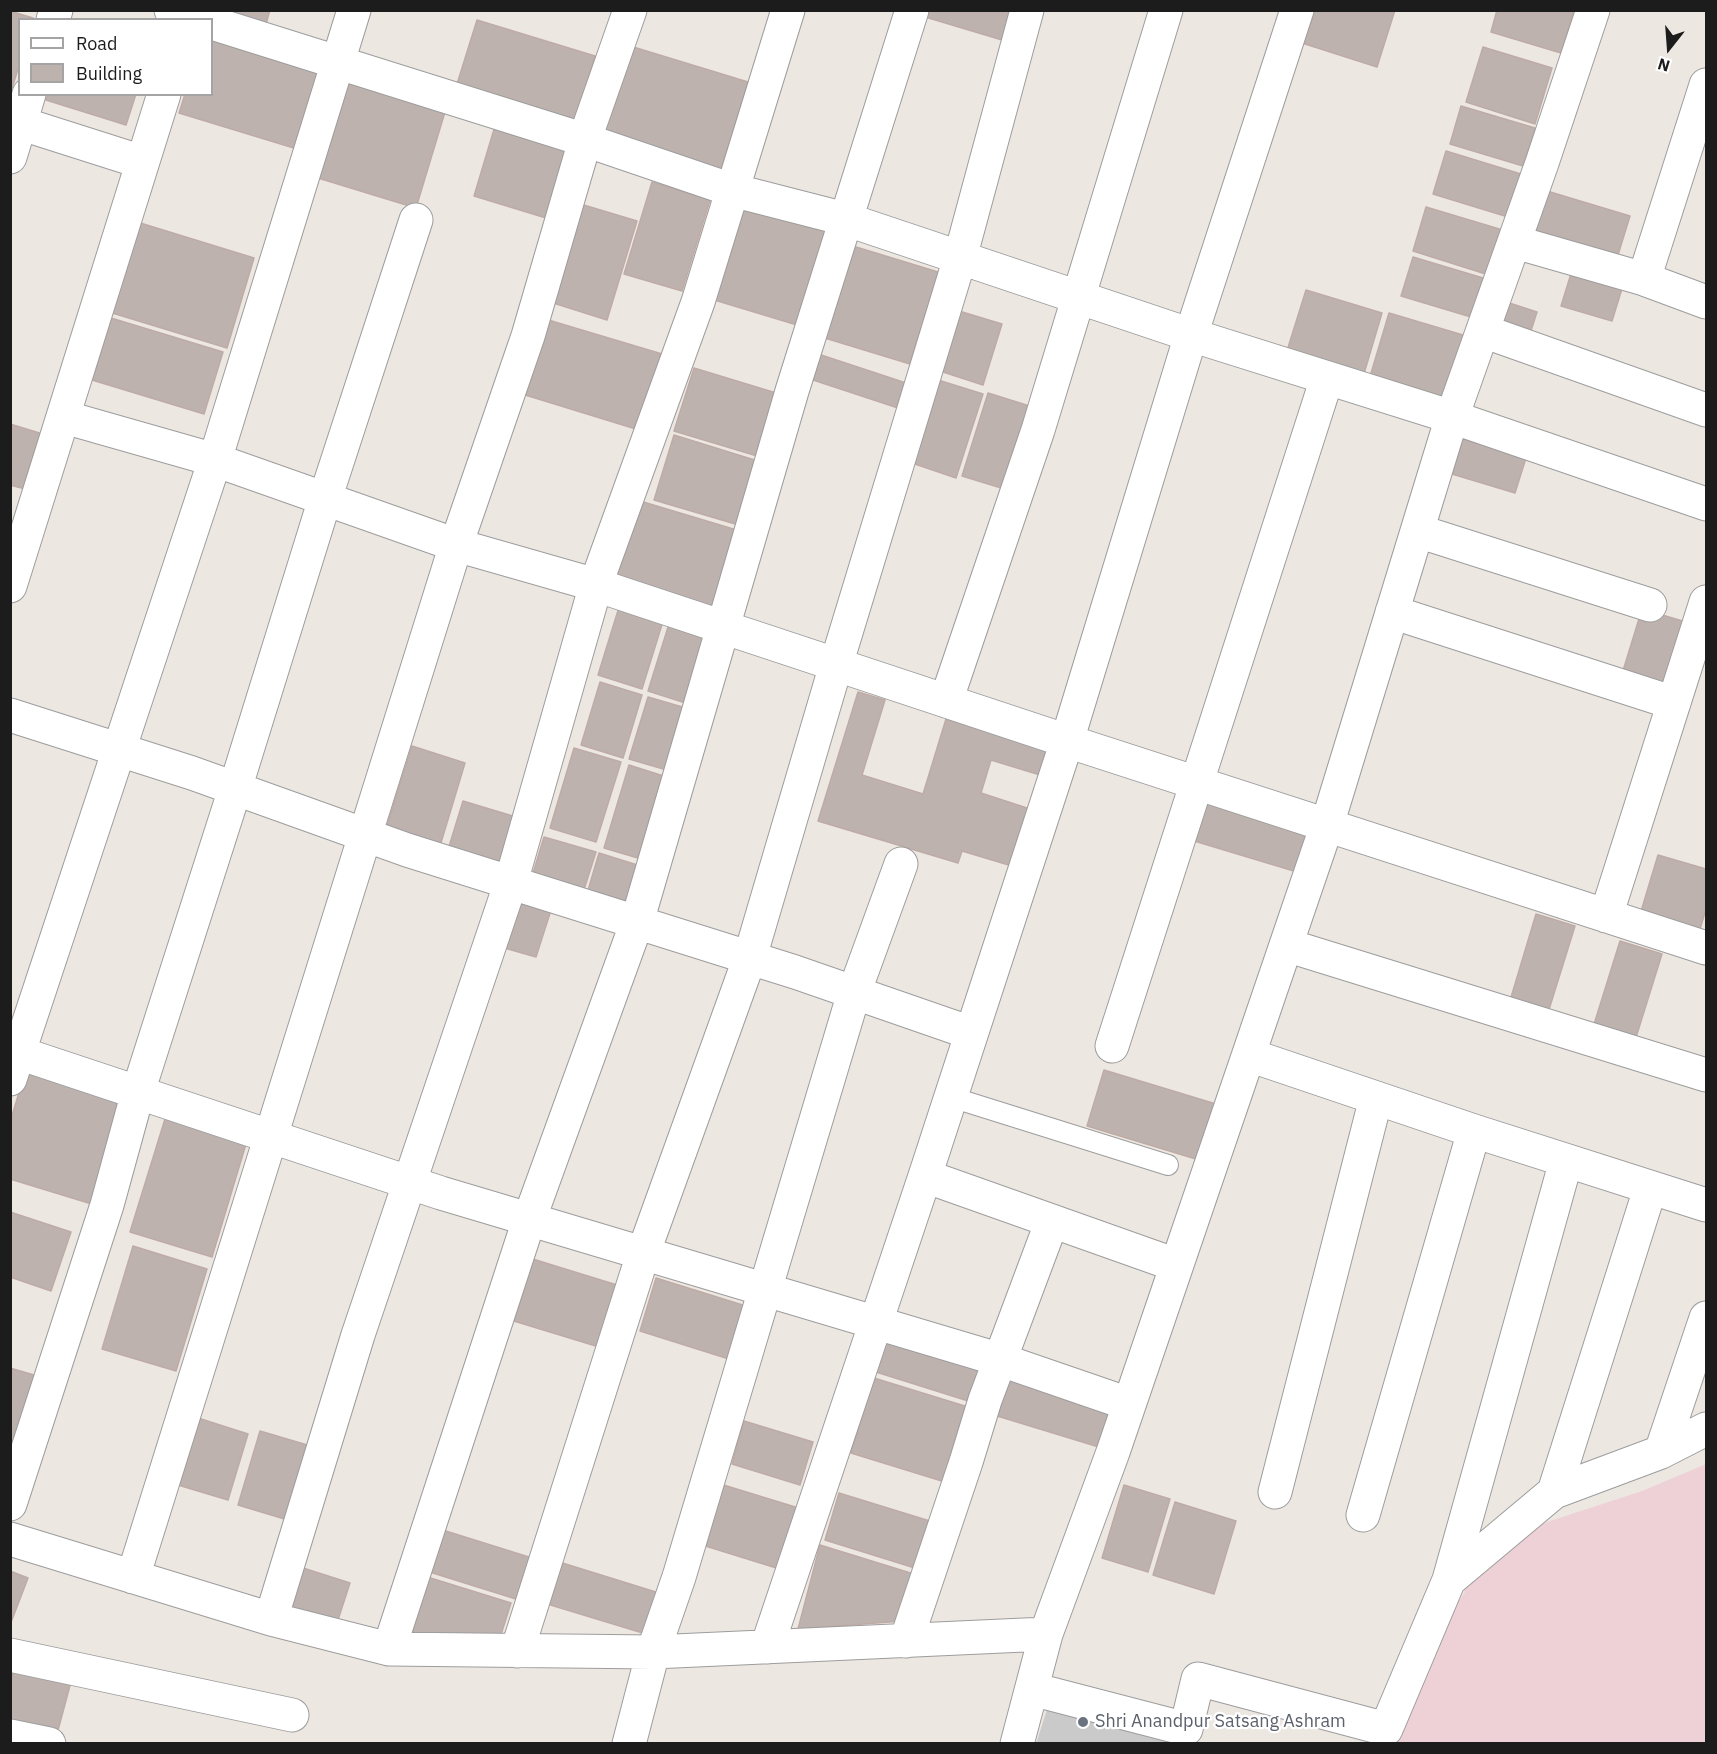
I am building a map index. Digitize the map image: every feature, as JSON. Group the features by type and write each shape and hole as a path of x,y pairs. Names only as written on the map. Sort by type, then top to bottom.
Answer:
{"street":[{"path":"354,10 215,460 13,1060 138,1092 408,1183 1001,1360 1129,1404"},
{"path":"133,1577 456,545 528,336 585,140 630,10"},
{"path":"271,1619 358,1335 510,882 596,585 698,302 788,10"},
{"path":"389,1649 529,1220 637,922 792,391 912,10"},
{"path":"517,1651 643,1254 750,957 960,258 1027,10"},
{"path":"946,701 1038,430 1166,10"},
{"path":"767,1647 925,1176 1067,741 1191,335 1296,10"},
{"path":"1017,1743 1046,1634 1113,1452 1327,825 1452,417 1515,242 1593,10"},
{"path":"213,23 585,140 732,190 845,219 1191,335 1452,417 1707,504"},
{"path":"1644,279 1707,85"},
{"path":"10,586 163,96"},
{"path":"10,157 20,113 142,162"},
{"path":"10,1504 107,1205 138,1092 236,789 325,499 416,220"},
{"path":"1515,242 1644,279 1707,302"},
{"path":"1483,332 1707,410"},
{"path":"1112,1046 1327,378"},
{"path":"64,417 215,460 456,545 596,585 1067,741 1707,948"},
{"path":"1418,531 1650,605"},
{"path":"1606,916 1707,602"},
{"path":"1392,612 1674,703"},
{"path":"10,715 119,749 364,836 750,957 971,1033"},
{"path":"629,1743 653,1652 679,1577 767,1290 854,993 901,864"},
{"path":"1286,945 1707,1075"},
{"path":"1249,1055 1650,1189 1707,1205"},
{"path":"1275,1492 1376,1098"},
{"path":"1363,1515 1474,1131"},
{"path":"1032,1689 1186,1729 1198,1679 1386,1730 1449,1580 1566,1161"},
{"path":"925,1176 1176,1265"},
{"path":"1554,1492 1650,1189"},
{"path":"906,1641 985,1400 1052,1221"},
{"path":"1661,1452 1707,1318"},
{"path":"1449,1580 1554,1492 1661,1452 1707,1429"},
{"path":"10,1539 271,1619 389,1649 653,1652 1046,1634"},
{"path":"10,1655 292,1715"},
{"path":"10,1736 49,1743"}],"lane":[{"path":"951,1097 1168,1165"}],"shaded area":[{"path":"1706,1464 1706,1743 1391,1744 1427,1648 1465,1592 1446,1555 1642,1491"},
{"name":"Shri Anandpur Satsang Ashram","path":"1050,1700 1195,1743 1036,1744"}],"building":[{"path":"207,10 270,10 264,31"},
{"path":"923,10 1022,10 1012,43 922,16"},
{"path":"1312,10 1395,10 1377,67 1302,43"},
{"path":"1497,10 1574,10 1561,53 1491,32"},
{"path":"10,11 33,18 18,18 18,69 12,88 10,87"},
{"path":"477,20 595,56 576,120 457,84"},
{"path":"213,38 321,72 297,149 179,113 184,96 213,96"},
{"path":"630,46 748,82 719,177 601,141"},
{"path":"1483,47 1552,68 1535,124 1466,102"},
{"path":"347,82 445,112 416,208 318,178"},
{"path":"47,96 135,96 126,125 46,100"},
{"path":"1461,106 1535,128 1523,166 1450,144"},
{"path":"495,126 568,148 546,218 474,196"},
{"path":"1446,151 1521,174 1508,217 1433,194"},
{"path":"652,182 710,200 682,291 624,274"},
{"path":"1547,191 1630,216 1614,268 1531,243"},
{"path":"577,203 637,221 607,320 547,301"},
{"path":"740,206 836,235 807,328 711,299"},
{"path":"1426,207 1506,231 1492,276 1413,251"},
{"path":"137,222 254,258 227,348 109,312"},
{"path":"843,243 938,272 910,364 815,335"},
{"path":"1413,257 1483,278 1471,317 1401,296"},
{"path":"1574,264 1625,279 1612,321 1561,306"},
{"path":"1306,290 1382,313 1363,377 1286,354"},
{"path":"1500,300 1537,312 1528,340 1491,329"},
{"path":"959,311 1002,324 983,385 940,371"},
{"path":"1389,313 1473,338 1452,405 1369,380"},
{"path":"111,318 223,352 204,414 92,380"},
{"path":"545,319 662,354 639,430 522,394"},
{"path":"809,351 906,383 898,408 801,376"},
{"path":"694,368 786,396 767,459 674,431"},
{"path":"938,380 983,394 956,478 912,463"},
{"path":"988,393 1036,408 1011,491 962,476"},
{"path":"10,424 46,435 29,490 10,485"},
{"path":"674,435 761,462 742,526 654,500"},
{"path":"1453,436 1526,458 1515,493 1442,471"},
{"path":"640,501 740,531 715,613 614,583"},
{"path":"620,604 664,618 642,689 598,675"},
{"path":"1642,609 1696,625 1676,690 1622,674"},
{"path":"669,624 715,638 695,706 648,691"},
{"path":"600,682 642,695 623,758 581,745"},
{"path":"858,692 885,700 862,775 923,794 946,719 1047,750 1040,775 991,760 981,793 1030,809 1012,866 962,851 958,863 818,821"},
{"path":"648,697 696,711 677,773 629,759"},
{"path":"412,746 465,763 440,846 386,829"},
{"path":"574,748 621,762 596,842 550,828"},
{"path":"629,765 673,779 648,861 604,848"},
{"path":"1194,796 1309,831 1297,872 1181,837"},
{"path":"463,801 516,817 500,870 447,853"},
{"path":"544,837 596,852 581,899 530,883"},
{"path":"599,853 647,868 634,912 586,897"},
{"path":"1658,855 1706,869 1706,909 1698,936 1639,918"},
{"path":"517,896 552,907 536,957 501,947"},
{"path":"1536,914 1575,926 1547,1016 1509,1004"},
{"path":"1620,941 1662,954 1633,1047 1591,1034"},
{"path":"1104,1070 1216,1104 1199,1160 1087,1126"},
{"path":"25,1073 126,1104 95,1205 10,1179 10,1122"},
{"path":"165,1119 246,1144 212,1257 130,1232"},
{"path":"10,1212 71,1232 51,1291 10,1277"},
{"path":"133,1246 207,1269 176,1371 102,1349"},
{"path":"523,1256 617,1285 599,1347 504,1318"},
{"path":"656,1278 749,1307 732,1360 640,1331"},
{"path":"888,1332 994,1364 981,1405 876,1372"},
{"path":"10,1368 34,1375 13,1442 10,1441"},
{"path":"1007,1373 1115,1406 1102,1448 994,1415"},
{"path":"874,1378 968,1407 945,1482 851,1453"},
{"path":"198,1418 248,1434 228,1500 178,1485"},
{"path":"744,1421 813,1442 800,1485 732,1464"},
{"path":"260,1431 314,1447 291,1521 238,1505"},
{"path":"717,1483 805,1510 786,1571 699,1544"},
{"path":"1124,1485 1170,1499 1148,1572 1102,1558"},
{"path":"839,1493 933,1522 918,1569 825,1540"},
{"path":"1175,1502 1236,1521 1214,1594 1153,1575"},
{"path":"433,1527 532,1558 519,1600 420,1569"},
{"path":"820,1545 917,1575 903,1621 798,1629"},
{"path":"556,1561 659,1593 646,1634 544,1603"},
{"path":"300,1567 350,1583 335,1629 286,1614"},
{"path":"10,1571 28,1578 10,1625"},
{"path":"421,1575 511,1603 499,1641 399,1631"},
{"path":"16,1663 72,1678 57,1734 10,1727 10,1684"}],"place":[{"name":"Shri Anandpur Satsang Ashram","path":"1083,1722"}]}
